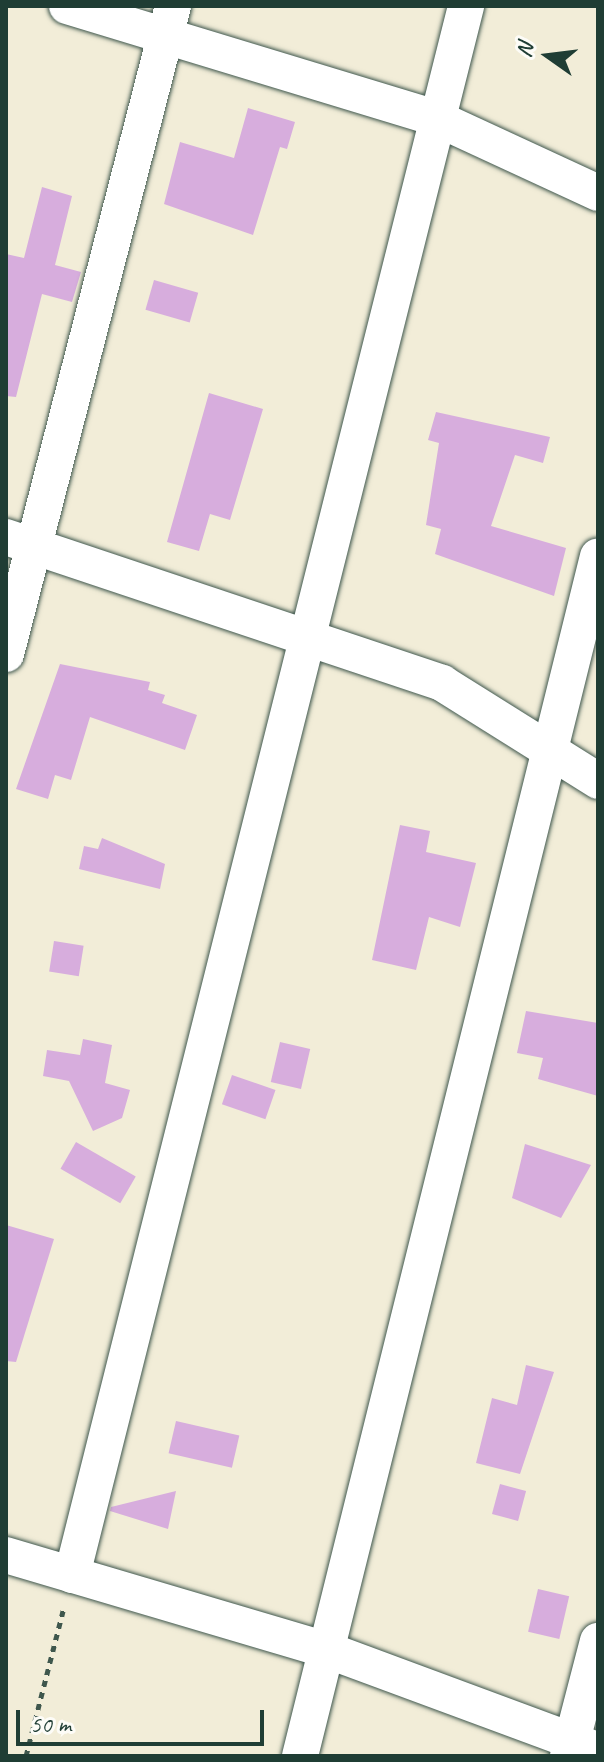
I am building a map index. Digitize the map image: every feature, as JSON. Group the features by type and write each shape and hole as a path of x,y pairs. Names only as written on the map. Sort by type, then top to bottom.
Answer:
{"street":[{"path":"67,6 169,22 438,119 598,193"},
{"path":"72,1575 466,6"},
{"path":"6,654 20,542 169,22"},
{"path":"20,542 442,683 553,746 598,781"},
{"path":"300,1756 598,556"},
{"path":"6,1555 327,1650 580,1748 598,1641"}],"path":[{"path":"26,1756 72,1575"}],"building":[{"path":"248,108 295,122 287,149 280,147 253,235 164,204 180,142 234,158"},
{"path":"42,187 72,196 55,265 81,272 72,302 42,294 16,397 6,396 6,254 24,258"},
{"path":"154,280 198,293 190,322 145,310"},
{"path":"209,393 263,409 230,520 210,514 199,551 167,542"},
{"path":"436,412 550,437 543,463 515,455 491,526 566,548 554,596 435,554 441,529 426,525 439,443 428,440"},
{"path":"60,664 150,682 148,690 165,695 162,703 197,715 185,750 90,717 71,780 55,775 48,799 16,789"},
{"path":"400,825 430,831 426,852 476,863 460,927 429,917 416,970 372,960"},
{"path":"102,838 165,864 160,889 79,869 84,846 98,849"},
{"path":"54,941 84,946 79,976 49,972"},
{"path":"526,1011 598,1023 598,1096 538,1079 543,1058 517,1053"},
{"path":"83,1039 112,1045 105,1083 130,1090 122,1118 93,1131 69,1081 43,1076 47,1050 80,1055"},
{"path":"280,1042 310,1049 301,1089 271,1082"},
{"path":"232,1075 275,1090 265,1119 222,1104"},
{"path":"76,1142 136,1176 120,1203 60,1169"},
{"path":"525,1144 591,1165 561,1218 512,1198"},
{"path":"6,1225 54,1239 16,1362 6,1361"},
{"path":"526,1365 554,1372 520,1474 476,1463 492,1398 517,1405"},
{"path":"176,1421 239,1436 232,1468 169,1453"},
{"path":"500,1484 526,1491 518,1521 492,1514"},
{"path":"176,1491 168,1529 110,1511 111,1507"},
{"path":"538,1589 569,1596 559,1639 528,1632"}]}
